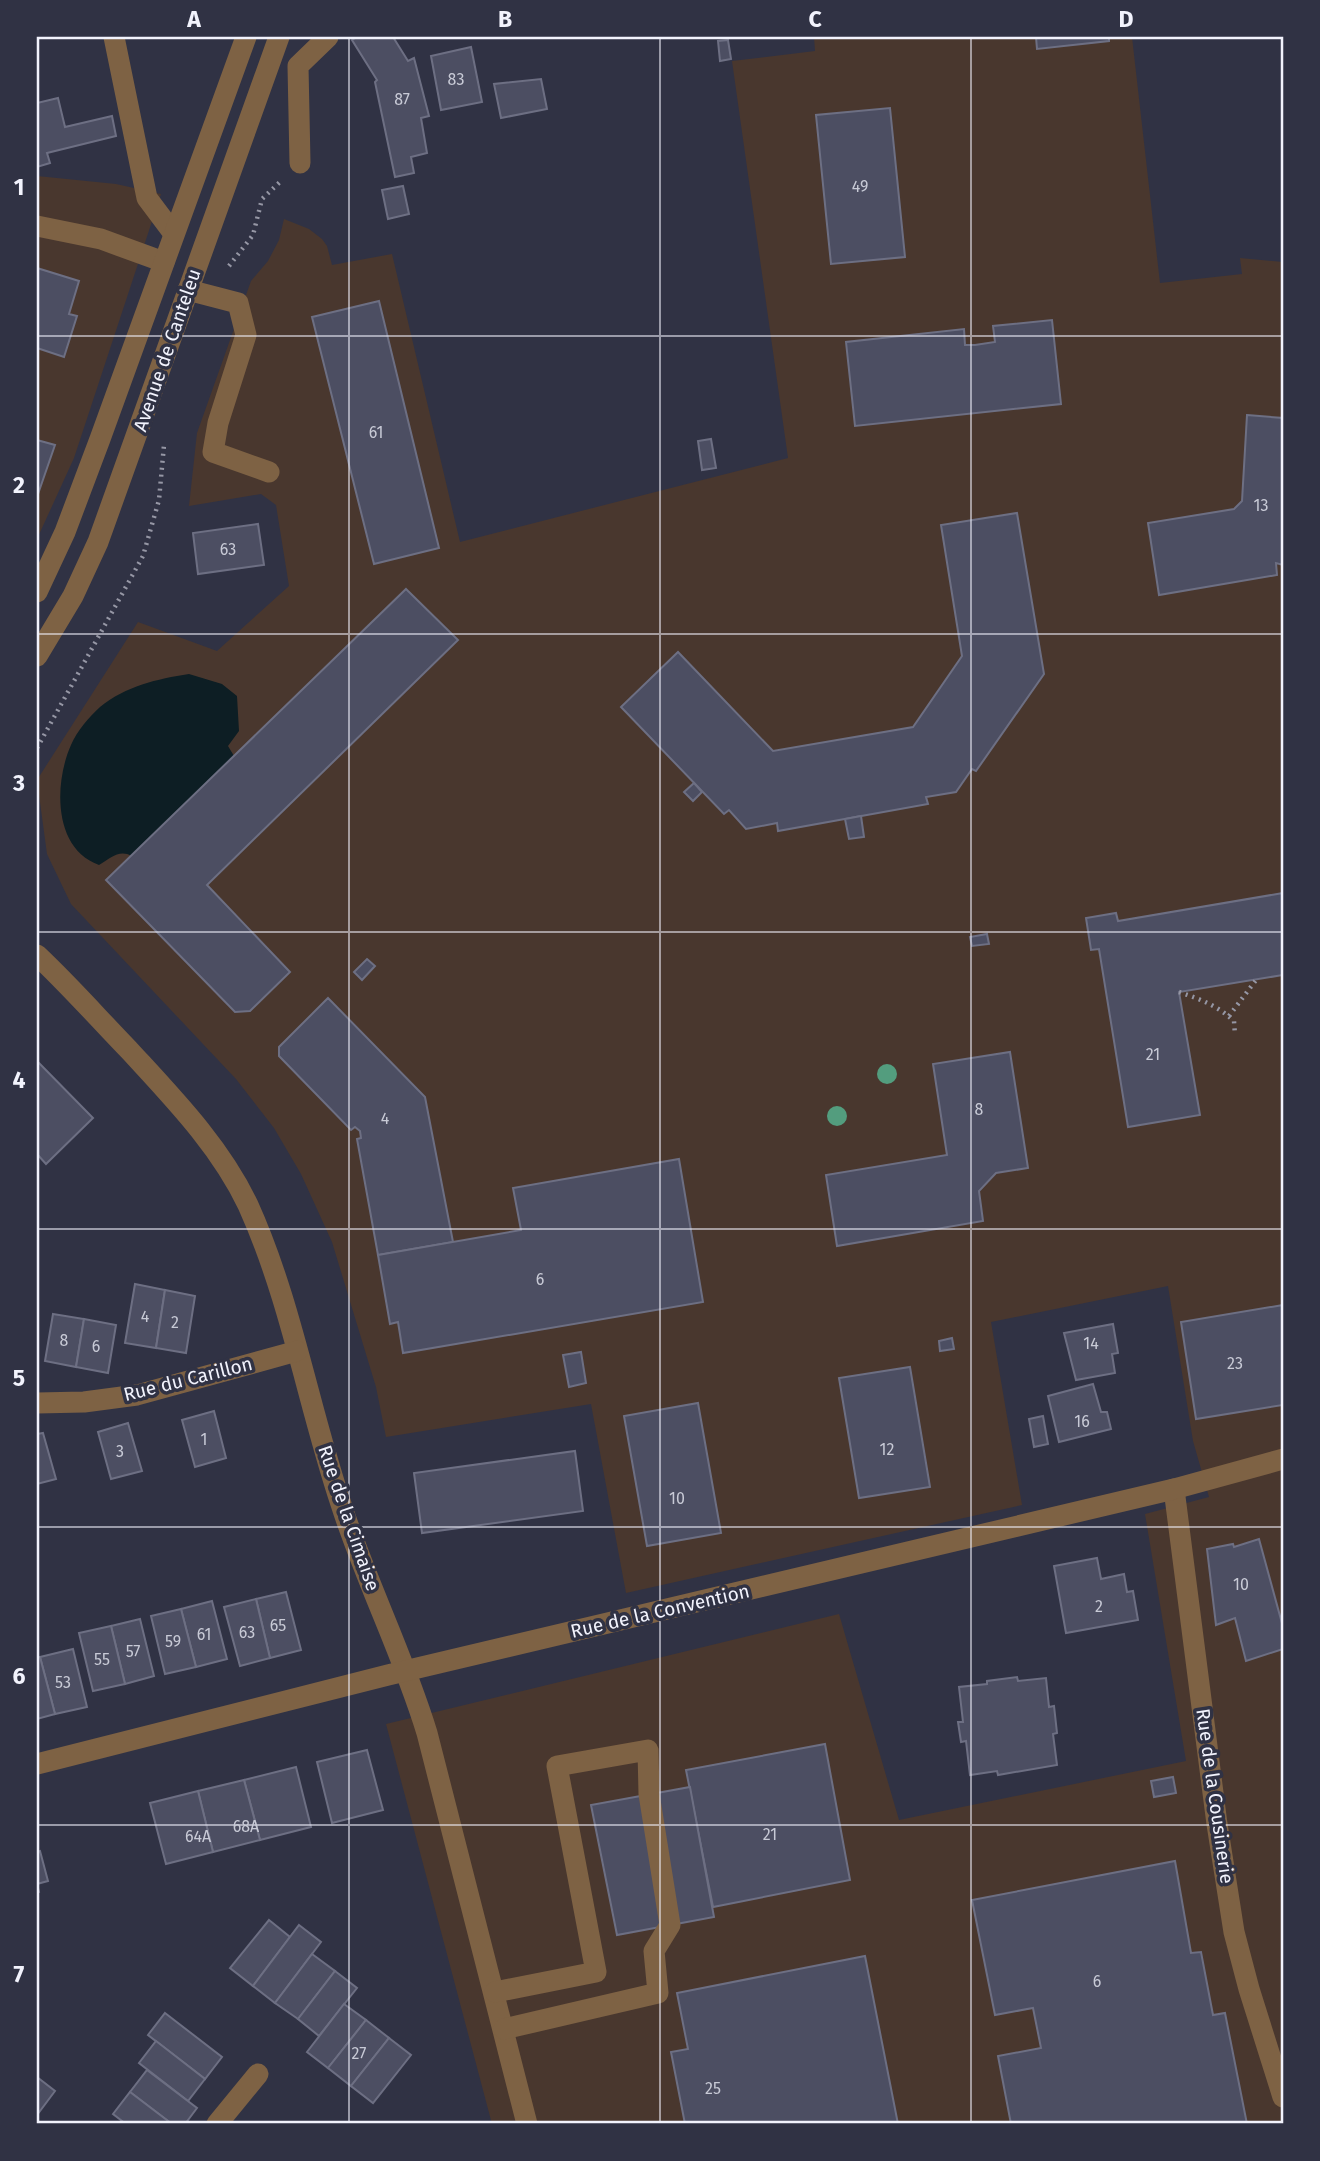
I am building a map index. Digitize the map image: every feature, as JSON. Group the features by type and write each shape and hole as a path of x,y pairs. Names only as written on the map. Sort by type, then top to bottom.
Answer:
{"street":[{"path":"114,37 148,198 174,234"},
{"name":"Avenue de Canteleu","path":"37,592 65,532 246,37"},
{"name":"Avenue de Canteleu","path":"37,656 72,596 98,542 279,37"},
{"path":"300,163 298,66 328,37"},
{"path":"37,226 101,239 164,262"},
{"path":"188,290 238,303 246,335 218,423 213,452 269,472"},
{"name":"Rue de la Cimaise","path":"37,945 56,972"},
{"name":"Rue de la Cimaise","path":"37,955 173,1097 213,1146 232,1175 267,1251 341,1507 407,1671 433,1755 527,2124"},
{"name":"Rue du Carillon","path":"37,1403 84,1402 137,1395 297,1351"},
{"name":"Rue de la Convention","path":"37,1764 407,1671 1174,1489 1283,1459"},
{"name":"Rue de la Cousinerie","path":"1174,1489 1217,1824 1234,1932 1283,2097"},
{"path":"495,1992 596,1972 557,1766 648,1750 649,1794 670,1924 654,1951 658,1993 504,2029"},
{"path":"217,2124 258,2074"}],"path":[{"path":"216,296 234,257 253,235 262,199 300,163"},
{"path":"37,747 60,710 143,556 159,500 165,441"},
{"path":"1229,1016 1256,980"},
{"path":"1179,992 1199,998 1229,1016 1234,1021 1235,1035"}],"shaded area":[{"path":"814,37 1132,37 1160,283 1242,274 1240,258 1283,262 1283,2124 492,2124 386,1724 839,1614 899,1820 1186,1761 1145,1514 1209,1497 1193,1441 1168,1286 991,1322 1022,1505 626,1593 591,1404 386,1437 376,1387 332,1242 301,1174 274,1128 236,1079 71,904 47,854 37,780 138,622 217,651 289,586 276,505 261,494 189,506 197,433 251,281 268,261 279,240 284,219 309,229 322,239 327,246 332,265 392,254 460,542 788,458 732,61 815,51"},
{"path":"37,176 116,184 161,194 74,458 37,539"},
{"path":"189,674 222,684 237,696 239,731 228,746 234,756 132,856 119,854 99,865 84,857 73,845 65,830 61,813 62,778 71,745 88,720 110,700 142,684"}],"building":[{"path":"357,37 393,37 408,61 414,58 429,116 421,118 427,153 411,157 414,173 395,177 375,82 377,80 352,40"},
{"path":"1036,37 1109,37 1109,41 1037,49"},
{"path":"728,40 731,59 720,61 718,41"},
{"path":"471,47 482,102 441,110 431,56"},
{"path":"541,79 547,109 501,118 494,84"},
{"path":"58,98 65,127 112,116 116,136 47,153 50,163 37,167 37,103"},
{"path":"890,108 905,257 831,264 816,115"},
{"path":"403,186 409,214 388,219 382,190"},
{"path":"37,268 79,281 69,314 77,316 64,357 37,348"},
{"path":"379,301 439,548 374,564 312,317"},
{"path":"1052,320 1061,404 855,426 846,342 964,329 965,345 975,345 995,342 993,326"},
{"path":"1247,415 1283,418 1283,565 1276,563 1277,575 1159,595 1148,523 1234,509 1242,501"},
{"path":"711,439 716,468 702,470 698,441"},
{"path":"37,440 55,445 37,497"},
{"path":"1017,513 1044,674 976,771 972,769 956,792 926,797 928,804 778,831 777,823 746,829 729,810 724,814 621,707 678,652 773,751 913,727 962,656 941,525"},
{"path":"258,524 264,565 198,574 193,533"},
{"path":"406,589 458,640 207,885 290,972 250,1011 235,1012 106,880"},
{"path":"694,783 702,792 693,801 684,792"},
{"path":"861,816 864,837 849,839 845,819"},
{"path":"1283,893 1283,975 1179,992 1200,1115 1128,1127 1099,949 1091,950 1086,918 1116,913 1118,921"},
{"path":"987,934 989,944 972,946 970,937"},
{"path":"367,959 375,966 362,980 354,972"},
{"path":"328,998 425,1097 453,1242 378,1255 357,1139 361,1138 360,1131 355,1127 351,1130 279,1056 279,1047"},
{"path":"1010,1052 1028,1168 996,1173 979,1191 983,1221 837,1246 826,1175 947,1155 933,1064"},
{"path":"37,1061 93,1118 46,1164 37,1154"},
{"path":"679,1159 703,1302 403,1353 398,1322 390,1324 378,1255 521,1230 513,1188"},
{"path":"135,1284 165,1290 156,1348 125,1343"},
{"path":"165,1290 195,1296 186,1353 156,1348"},
{"path":"1283,1305 1283,1405 1196,1419 1181,1322"},
{"path":"53,1314 84,1319 76,1367 45,1361"},
{"path":"84,1319 116,1325 108,1373 76,1367"},
{"path":"1113,1324 1118,1353 1112,1354 1115,1373 1076,1380 1064,1333"},
{"path":"952,1338 954,1349 940,1351 939,1341"},
{"path":"581,1352 586,1383 569,1387 563,1355"},
{"path":"910,1367 930,1487 859,1498 839,1378"},
{"path":"1093,1384 1101,1412 1107,1412 1111,1429 1059,1442 1048,1396"},
{"path":"698,1403 721,1533 647,1546 624,1416"},
{"path":"214,1411 226,1458 195,1467 182,1420"},
{"path":"1043,1416 1048,1444 1034,1447 1029,1419"},
{"path":"128,1423 142,1471 111,1479 98,1432"},
{"path":"43,1433 56,1479 37,1484 37,1434"},
{"path":"575,1451 583,1511 422,1533 414,1473"},
{"path":"1259,1539 1283,1627 1283,1649 1246,1661 1235,1618 1216,1625 1207,1549 1233,1544 1234,1547"},
{"path":"1097,1558 1101,1579 1124,1574 1127,1592 1133,1591 1138,1620 1066,1633 1054,1566"},
{"path":"286,1592 301,1650 270,1658 256,1599"},
{"path":"256,1599 270,1658 240,1666 224,1607"},
{"path":"212,1601 227,1659 196,1667 181,1609"},
{"path":"181,1609 196,1667 165,1674 151,1616"},
{"path":"140,1619 154,1676 125,1684 111,1626"},
{"path":"111,1626 125,1684 93,1691 79,1633"},
{"path":"73,1649 87,1707 55,1714 40,1657"},
{"path":"37,1657 40,1657 55,1714 37,1719"},
{"path":"1017,1677 1018,1681 1046,1678 1049,1707 1054,1706 1057,1733 1053,1734 1057,1765 998,1775 997,1771 970,1775 966,1741 961,1742 958,1722 963,1722 959,1687"},
{"path":"825,1744 850,1880 713,1907 686,1770"},
{"path":"367,1750 383,1810 332,1823 317,1762"},
{"path":"296,1767 311,1827 260,1840 244,1780"},
{"path":"1173,1777 1176,1793 1154,1797 1151,1781"},
{"path":"244,1780 260,1840 213,1852 198,1791"},
{"path":"690,1787 714,1917 617,1935 591,1805"},
{"path":"198,1791 213,1852 166,1864 150,1803"},
{"path":"40,1851 48,1881 37,1884 37,1852"},
{"path":"1175,1861 1191,1953 1201,1952 1213,2015 1225,2013 1247,2124 1011,2124 998,2056 1041,2048 1033,2008 995,2015 972,1900"},
{"path":"269,1920 290,1937 253,1986 230,1968"},
{"path":"299,1925 321,1942 275,2003 253,1986"},
{"path":"312,1954 335,1971 298,2019 275,2003"},
{"path":"865,1956 898,2124 685,2124 671,2052 688,2049 677,1993"},
{"path":"335,1971 357,1988 319,2036 298,2019"},
{"path":"344,2004 366,2020 328,2068 307,2052"},
{"path":"165,2013 222,2057 205,2079 148,2035"},
{"path":"366,2020 389,2038 351,2086 328,2068"},
{"path":"389,2038 411,2055 373,2103 351,2086"},
{"path":"156,2041 205,2079 188,2101 139,2063"},
{"path":"147,2070 197,2108 185,2124 172,2124 130,2092"},
{"path":"37,2077 55,2091 37,2115"},
{"path":"130,2092 172,2124 126,2124 113,2114"}]}
